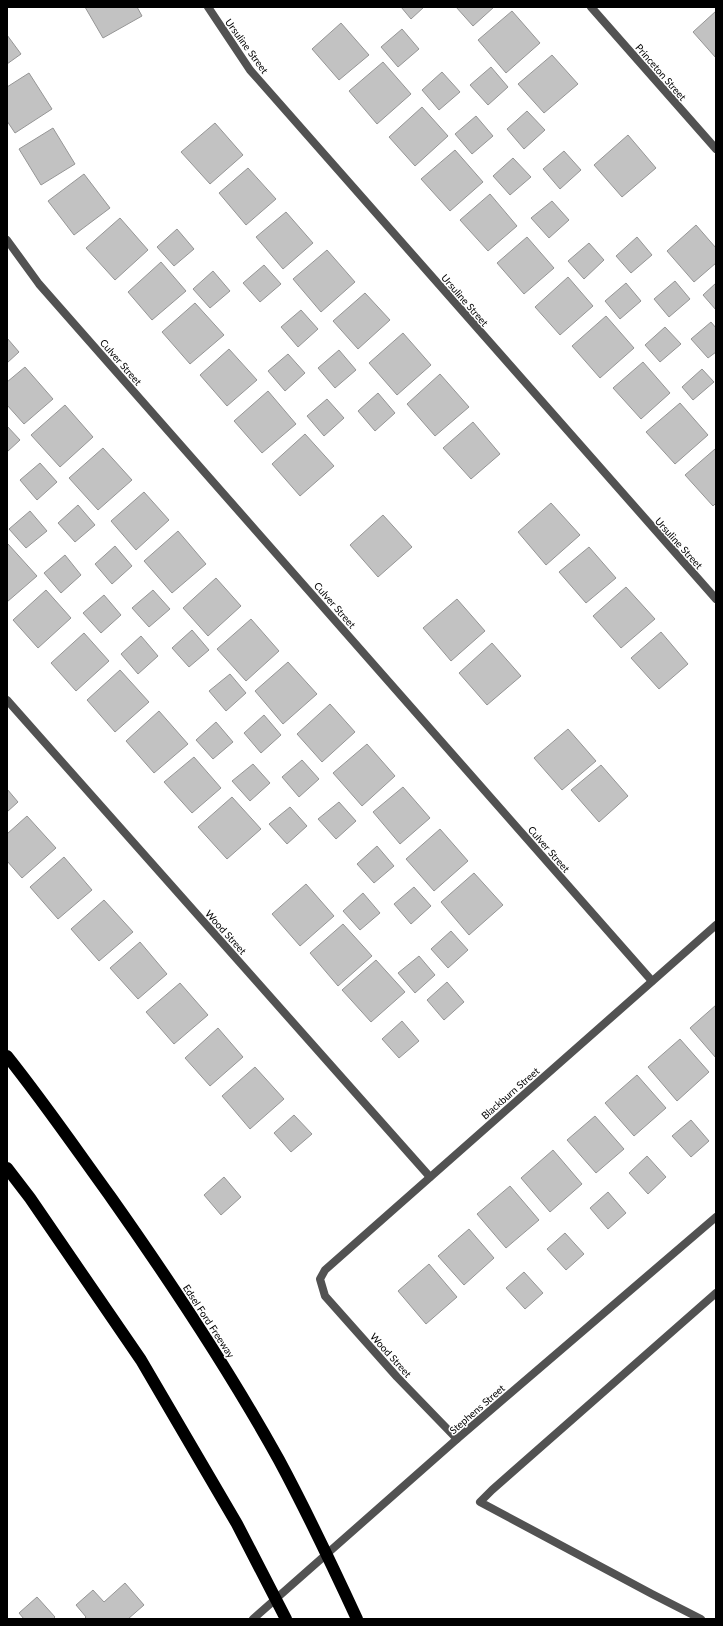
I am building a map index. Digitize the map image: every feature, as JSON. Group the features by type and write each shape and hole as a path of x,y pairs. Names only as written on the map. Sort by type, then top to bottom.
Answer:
{"highway":[{"name":"Edsel Ford Freeway","path":"7,1056 54,1116 207,1338 279,1460 316,1530 357,1619"},
{"path":"7,1168 30,1198 140,1360 237,1524 286,1619"}],"street":[{"name":"Ursuline Street","path":"208,7 250,70 716,600"},
{"name":"Princeton Street","path":"591,7 716,149"},
{"name":"Culver Street","path":"7,240 50,296 652,981"},
{"name":"Wood Street","path":"7,700 430,1177"},
{"name":"Blackburn Street","path":"320,1279 324,1270 716,925"},
{"name":"Stephens Street","path":"253,1619 457,1439 716,1217"},
{"name":"Wood Street","path":"320,1279 325,1296 333,1306 397,1377 457,1439"},
{"path":"701,1619 480,1502 716,1293"}],"building":[{"path":"85,7 137,7 142,16 103,38"},
{"path":"401,7 424,7 411,19"},
{"path":"456,7 494,7 473,26"},
{"path":"512,11 540,43 506,73 478,40"},
{"path":"716,11 716,58 693,32"},
{"path":"341,23 369,55 339,80 312,49"},
{"path":"402,29 419,49 398,67 381,47"},
{"path":"7,35 21,54 7,64"},
{"path":"552,55 578,84 544,113 518,84"},
{"path":"383,62 411,94 377,124 349,91"},
{"path":"491,67 508,87 488,105 470,85"},
{"path":"442,72 460,92 439,110 422,90"},
{"path":"29,73 52,109 15,133 7,121 7,87"},
{"path":"422,107 448,136 415,166 389,137"},
{"path":"527,111 545,130 524,149 507,129"},
{"path":"476,116 493,136 472,154 455,134"},
{"path":"215,123 243,155 210,184 181,152"},
{"path":"53,128 75,164 41,185 19,149"},
{"path":"628,135 656,168 622,197 594,165"},
{"path":"455,150 483,182 450,211 421,179"},
{"path":"564,151 581,170 560,189 543,169"},
{"path":"513,158 531,177 510,195 493,176"},
{"path":"248,168 276,199 246,225 219,193"},
{"path":"84,174 110,208 74,235 48,201"},
{"path":"490,194 517,226 488,251 460,220"},
{"path":"552,201 569,220 549,238 531,218"},
{"path":"286,212 313,243 283,269 256,237"},
{"path":"120,218 148,250 115,280 86,248"},
{"path":"696,225 716,248 716,263 694,282 667,251"},
{"path":"177,229 194,249 174,266 157,247"},
{"path":"527,237 554,268 524,294 497,263"},
{"path":"637,237 652,255 631,273 616,256"},
{"path":"589,243 604,260 584,279 568,261"},
{"path":"327,250 355,282 321,312 293,279"},
{"path":"161,262 186,291 152,320 128,292"},
{"path":"264,265 281,284 260,302 243,283"},
{"path":"213,271 230,291 210,308 193,289"},
{"path":"568,277 593,306 560,335 535,307"},
{"path":"675,281 690,299 669,317 654,299"},
{"path":"626,283 641,301 620,319 605,301"},
{"path":"716,283 716,310 703,295"},
{"path":"365,293 390,320 358,349 333,321"},
{"path":"195,303 224,335 190,364 162,332"},
{"path":"301,310 318,329 298,347 281,327"},
{"path":"606,316 634,348 600,378 572,346"},
{"path":"711,322 716,328 716,352 708,358 691,339"},
{"path":"665,327 681,344 660,362 645,345"},
{"path":"403,333 431,365 397,395 369,363"},
{"path":"7,338 19,352 7,363"},
{"path":"229,349 257,380 227,406 200,375"},
{"path":"339,350 356,370 335,388 318,368"},
{"path":"288,354 305,373 285,391 268,371"},
{"path":"643,362 670,393 641,419 613,388"},
{"path":"25,367 53,399 24,424 7,405 7,382"},
{"path":"702,369 714,382 693,400 682,387"},
{"path":"440,374 469,407 435,436 407,404"},
{"path":"268,391 296,424 262,453 234,421"},
{"path":"378,393 395,413 375,431 358,411"},
{"path":"327,399 344,418 324,436 307,416"},
{"path":"680,403 708,435 675,464 646,432"},
{"path":"65,405 93,437 60,467 31,435"},
{"path":"473,422 500,454 471,479 443,448"},
{"path":"7,426 20,440 7,452"},
{"path":"305,434 334,466 300,496 272,464"},
{"path":"103,448 132,480 98,510 69,478"},
{"path":"715,449 716,503 713,506 685,475"},
{"path":"40,463 57,482 37,500 20,480"},
{"path":"144,492 169,520 136,550 111,521"},
{"path":"551,503 580,535 546,565 518,532"},
{"path":"78,505 95,525 75,542 58,523"},
{"path":"30,511 47,531 26,548 9,529"},
{"path":"383,515 412,547 378,577 350,545"},
{"path":"178,531 206,564 172,593 144,561"},
{"path":"8,544 37,576 7,602 7,545"},
{"path":"115,546 132,566 112,584 95,564"},
{"path":"589,547 616,578 586,603 559,572"},
{"path":"65,555 81,575 61,593 44,573"},
{"path":"216,578 241,606 208,636 183,608"},
{"path":"626,587 655,619 621,648 593,616"},
{"path":"46,590 71,618 38,648 13,620"},
{"path":"153,590 170,609 149,627 132,608"},
{"path":"104,595 121,615 101,633 83,613"},
{"path":"457,599 485,631 451,661 423,628"},
{"path":"251,619 279,651 246,681 217,649"},
{"path":"192,630 209,650 189,667 172,648"},
{"path":"661,632 688,664 659,689 631,658"},
{"path":"84,633 109,661 76,691 51,663"},
{"path":"141,636 158,656 138,674 121,654"},
{"path":"492,643 521,676 487,705 459,673"},
{"path":"288,662 317,694 283,724 255,691"},
{"path":"120,670 149,702 115,732 87,700"},
{"path":"230,674 246,693 226,711 209,691"},
{"path":"330,704 355,732 322,762 297,734"},
{"path":"159,711 188,744 154,773 126,741"},
{"path":"264,715 281,735 261,753 244,733"},
{"path":"216,722 233,742 213,759 196,740"},
{"path":"568,729 596,761 562,790 534,758"},
{"path":"367,744 395,776 362,806 333,773"},
{"path":"194,757 221,788 192,813 164,782"},
{"path":"302,760 319,779 299,797 282,777"},
{"path":"253,764 270,783 250,801 232,781"},
{"path":"601,765 628,796 599,822 571,790"},
{"path":"403,787 430,818 400,844 373,812"},
{"path":"7,789 18,802 7,812"},
{"path":"232,797 261,829 227,859 198,827"},
{"path":"339,802 356,821 336,839 318,819"},
{"path":"290,807 307,826 287,844 269,824"},
{"path":"27,816 56,848 22,878 7,861 7,834"},
{"path":"440,829 468,861 434,891 406,859"},
{"path":"377,846 394,866 374,883 357,864"},
{"path":"64,857 92,890 58,919 30,887"},
{"path":"474,873 503,905 469,935 441,902"},
{"path":"306,884 334,916 300,946 272,914"},
{"path":"414,887 431,906 411,924 394,904"},
{"path":"363,893 380,913 360,930 343,911"},
{"path":"104,900 133,932 99,961 71,929"},
{"path":"343,924 372,956 338,986 310,953"},
{"path":"451,931 468,950 448,968 431,949"},
{"path":"140,942 167,974 138,999 110,968"},
{"path":"419,956 435,975 415,993 398,973"},
{"path":"376,960 405,992 371,1022 342,990"},
{"path":"447,982 464,1002 444,1020 427,1000"},
{"path":"180,983 208,1015 174,1044 146,1012"},
{"path":"716,1005 716,1058 690,1028"},
{"path":"402,1021 419,1041 399,1058 382,1039"},
{"path":"218,1028 243,1057 210,1086 185,1058"},
{"path":"680,1039 709,1072 677,1101 648,1067"},
{"path":"255,1067 284,1099 250,1129 222,1096"},
{"path":"637,1075 666,1108 634,1136 605,1103"},
{"path":"294,1115 312,1134 291,1152 274,1133"},
{"path":"595,1116 624,1149 596,1173 567,1140"},
{"path":"691,1120 709,1141 691,1157 672,1136"},
{"path":"553,1150 582,1184 550,1212 521,1178"},
{"path":"647,1156 666,1177 648,1194 629,1173"},
{"path":"224,1177 241,1197 221,1215 204,1195"},
{"path":"510,1186 539,1220 506,1248 477,1214"},
{"path":"608,1192 626,1213 608,1229 590,1208"},
{"path":"469,1229 494,1258 464,1285 438,1256"},
{"path":"565,1233 584,1254 566,1270 547,1249"},
{"path":"429,1264 457,1297 426,1324 398,1291"},
{"path":"524,1272 543,1293 525,1309 506,1288"},
{"path":"125,1583 144,1605 128,1619 84,1619 86,1617 76,1605 93,1590 104,1602"},
{"path":"37,1597 55,1617 53,1619 24,1619 19,1613"}]}
